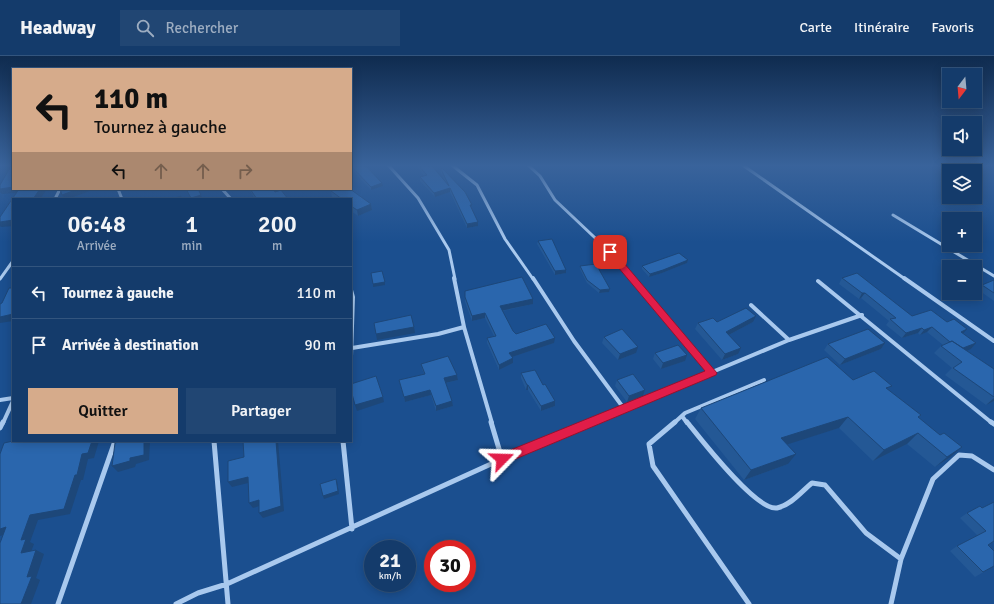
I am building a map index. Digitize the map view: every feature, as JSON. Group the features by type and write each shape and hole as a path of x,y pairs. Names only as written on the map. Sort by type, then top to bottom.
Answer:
{"street":[{"path":"412,192 422,204 449,250 464,327 502,459"},
{"path":"480,192 505,239 546,297 574,341 625,410"},
{"path":"549,192 554,200 578,220 610,252 712,373"},
{"path":"780,192 798,206 994,341"},
{"path":"894,215 994,276"},
{"path":"0,278 12,262"},
{"path":"818,281 862,315 994,424"},
{"path":"352,294 352,348 438,334 464,327"},
{"path":"752,304 789,340"},
{"path":"176,604 198,593 227,584 502,459 625,410 789,340 862,315"},
{"path":"749,604 652,466 649,444 685,413 764,380"},
{"path":"0,400 12,398"},
{"path":"0,428 12,404"},
{"path":"682,416 734,476 759,501 771,508 784,505 812,483 825,485 866,534 901,559"},
{"path":"58,604 115,442"},
{"path":"214,442 228,604"},
{"path":"343,442 352,528"},
{"path":"892,604 901,559 933,479 959,455 972,456 994,470"}],"building":[{"path":"17,192 38,192 34,198 13,198"},
{"path":"61,192 71,192 62,195"},
{"path":"187,192 199,192 201,195 191,198"},
{"path":"252,192 282,192 287,198 256,198"},
{"path":"332,192 354,192 371,204 357,210 352,207 352,198 341,198"},
{"path":"452,192 465,192 472,205 470,205 478,222 467,224"},
{"path":"12,199 12,220 0,222 0,217"},
{"path":"552,239 566,270 555,271 538,241"},
{"path":"679,253 688,260 650,274 642,266"},
{"path":"596,264 610,289 600,290 587,280 580,266"},
{"path":"382,271 385,282 373,284 371,273"},
{"path":"857,273 912,316 931,310 947,322 954,319 967,329 961,332 976,343 963,348 952,341 950,342 932,327 924,330 922,328 906,333 890,319 896,318 865,293 862,293 842,278"},
{"path":"522,277 533,299 500,306 513,331 516,334 546,324 555,338 509,353 513,358 499,365 487,338 496,336 485,313 472,316 465,297 465,291"},
{"path":"994,280 994,293 982,285"},
{"path":"9,288 12,288 12,314 0,317 0,304 2,303"},
{"path":"746,308 756,316 726,332 741,348 725,354 698,323 713,318 717,322"},
{"path":"411,315 414,327 376,334 374,323"},
{"path":"622,329 638,347 620,354 604,337"},
{"path":"868,329 885,343 845,359 828,344"},
{"path":"952,341 994,369 994,397 953,368 962,362 941,346"},
{"path":"678,345 687,355 663,363 655,353"},
{"path":"448,356 457,375 444,378 452,401 436,406 430,390 404,397 399,380 425,374 421,364"},
{"path":"827,357 853,380 874,371 892,386 886,388 921,415 918,417 940,435 944,433 962,447 947,457 918,433 884,450 848,417 781,438 796,454 751,470 701,408"},
{"path":"535,370 543,385 545,384 555,401 541,406 527,385 521,373"},
{"path":"633,374 645,390 629,396 617,380"},
{"path":"376,376 383,397 355,405 352,394 352,384"},
{"path":"12,441 92,442 88,453 82,454 77,475 75,475 64,509 30,515 21,540 26,539 21,553 36,550 27,577 32,576 21,604 0,604 0,543 6,527 0,529 0,454 4,443"},
{"path":"144,442 144,455 130,458 130,461 112,466 115,443"},
{"path":"243,442 276,442 281,506 259,513 259,500 249,503 248,477 228,482 228,461 244,457"},
{"path":"336,479 338,491 323,496 320,484"},
{"path":"994,502 994,541 988,545 994,551 994,566 983,572 957,546 986,531 967,513 980,506 982,508"}],"route":[{"path":"502,459 625,410 712,373 610,252"}]}
